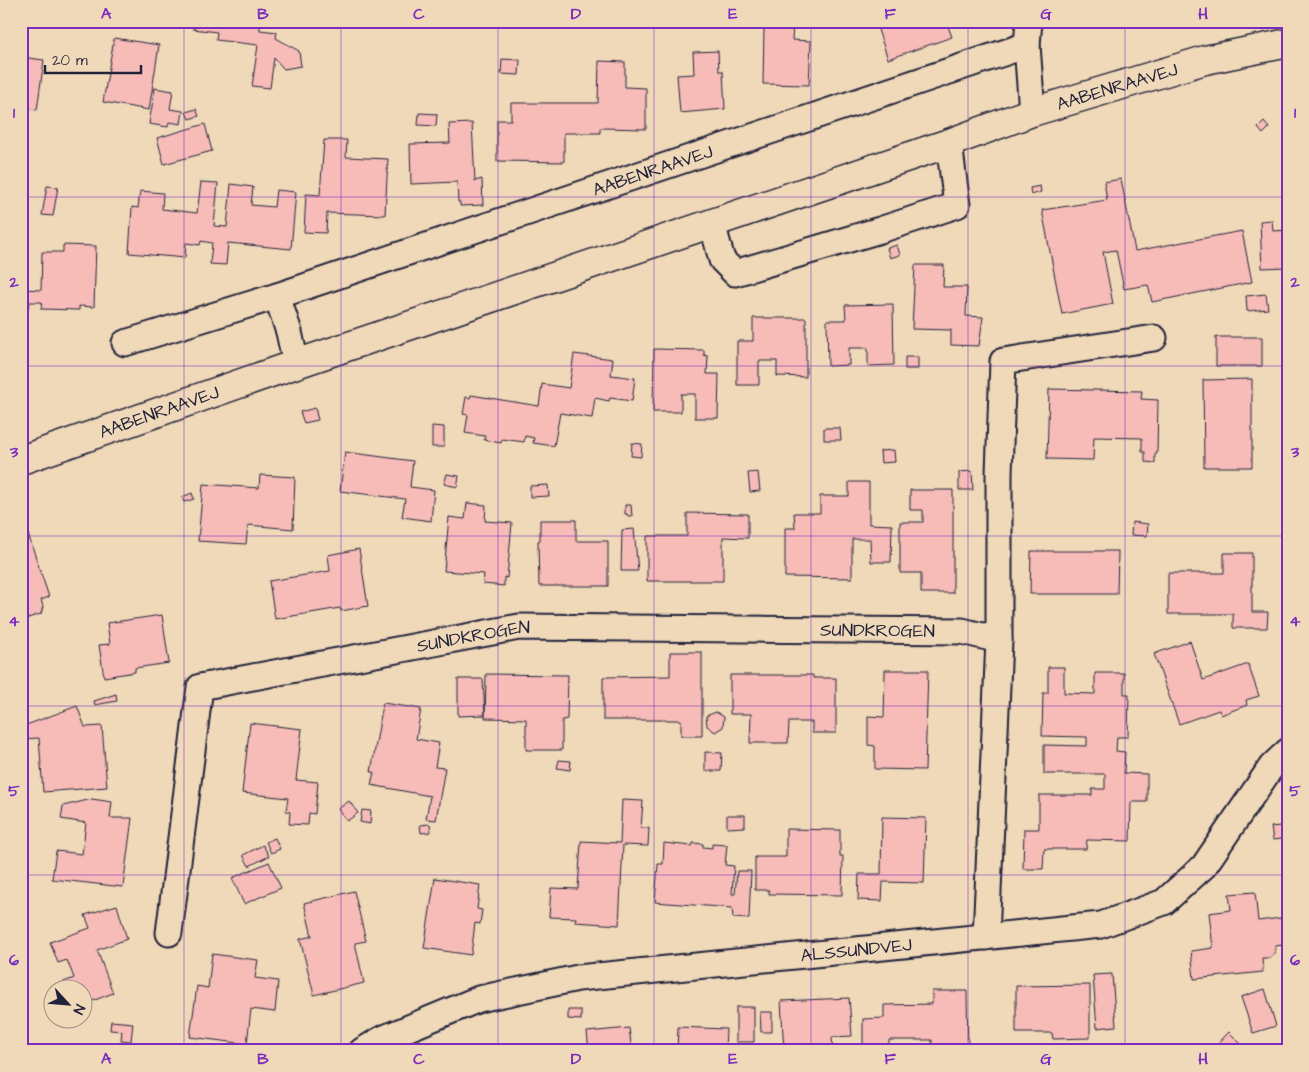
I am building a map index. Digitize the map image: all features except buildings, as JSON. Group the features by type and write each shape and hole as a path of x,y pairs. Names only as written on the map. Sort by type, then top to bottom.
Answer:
{"street":[{"path":"1028,33 1032,112"},
{"name":"AABENRAAVEJ","path":"126,343 277,296 1028,33"},
{"name":"AABENRAAVEJ","path":"21,460 296,364 948,143 1032,112 1205,60 1288,43"},
{"path":"712,222 722,260 735,273 889,228 957,204 948,143"},
{"path":"277,296 289,332 296,364"},
{"path":"986,937 999,640 999,472 1003,361 1154,338"},
{"name":"SUNDKROGEN","path":"169,933 200,687 519,627 962,630 999,640"},
{"name":"ALSSUNDVEJ","path":"362,1051 382,1039 479,999 578,978 1101,925 1164,902 1204,866 1272,766 1288,751"}]}
